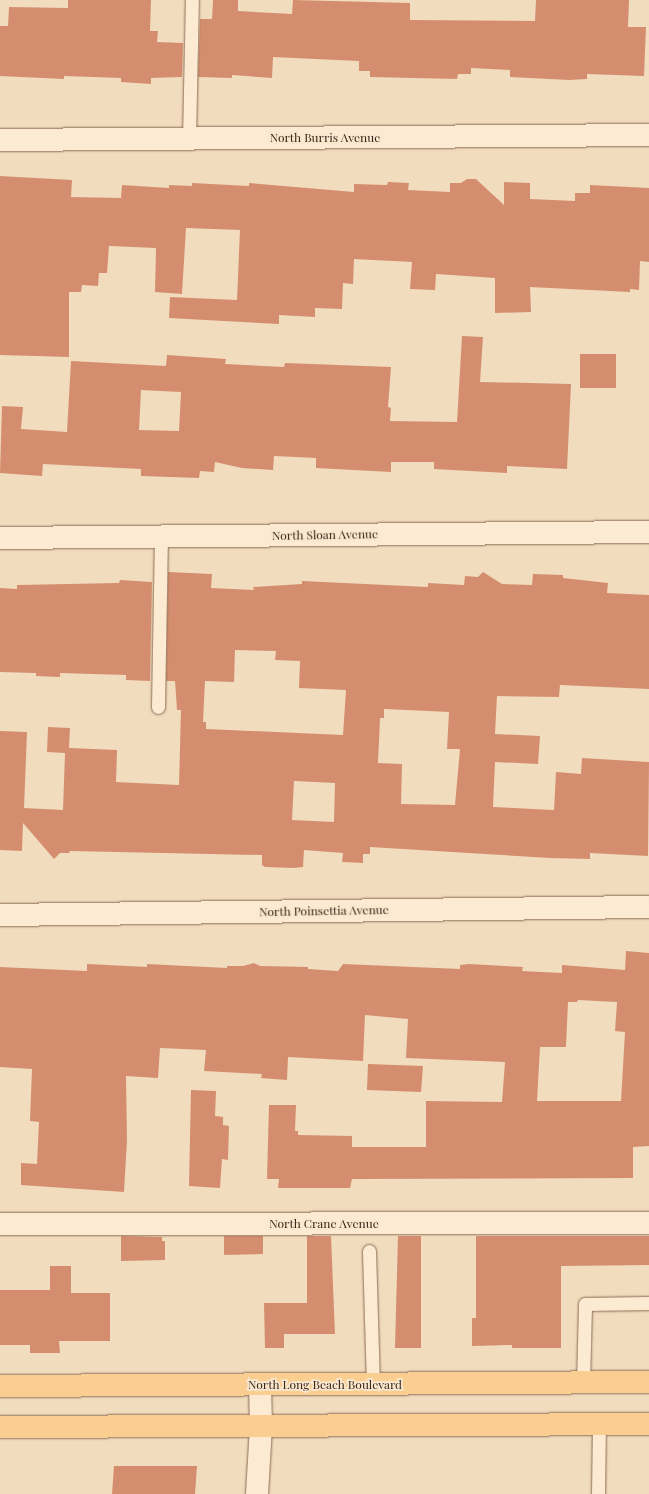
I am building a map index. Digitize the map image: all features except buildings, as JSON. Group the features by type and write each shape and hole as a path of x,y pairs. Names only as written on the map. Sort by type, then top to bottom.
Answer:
{"main road":[{"name":"North Long Beach Boulevard","path":"0,1386 373,1385 649,1382"},
{"path":"0,1427 649,1424"}],"street":[{"name":"North Burris Avenue","path":"0,140 649,135"},
{"name":"North Sloan Avenue","path":"0,538 649,532"},
{"name":"North Poinsettia Avenue","path":"0,915 649,907"},
{"name":"North Crane Avenue","path":"0,1224 649,1223"},
{"path":"257,1494 261,1426 260,1385"}],"lane":[{"path":"189,139 192,0"},
{"path":"158,707 161,537"},
{"path":"369,1251 373,1385"},
{"path":"583,1383 585,1304 649,1303"},
{"path":"598,1494 599,1424"}]}
